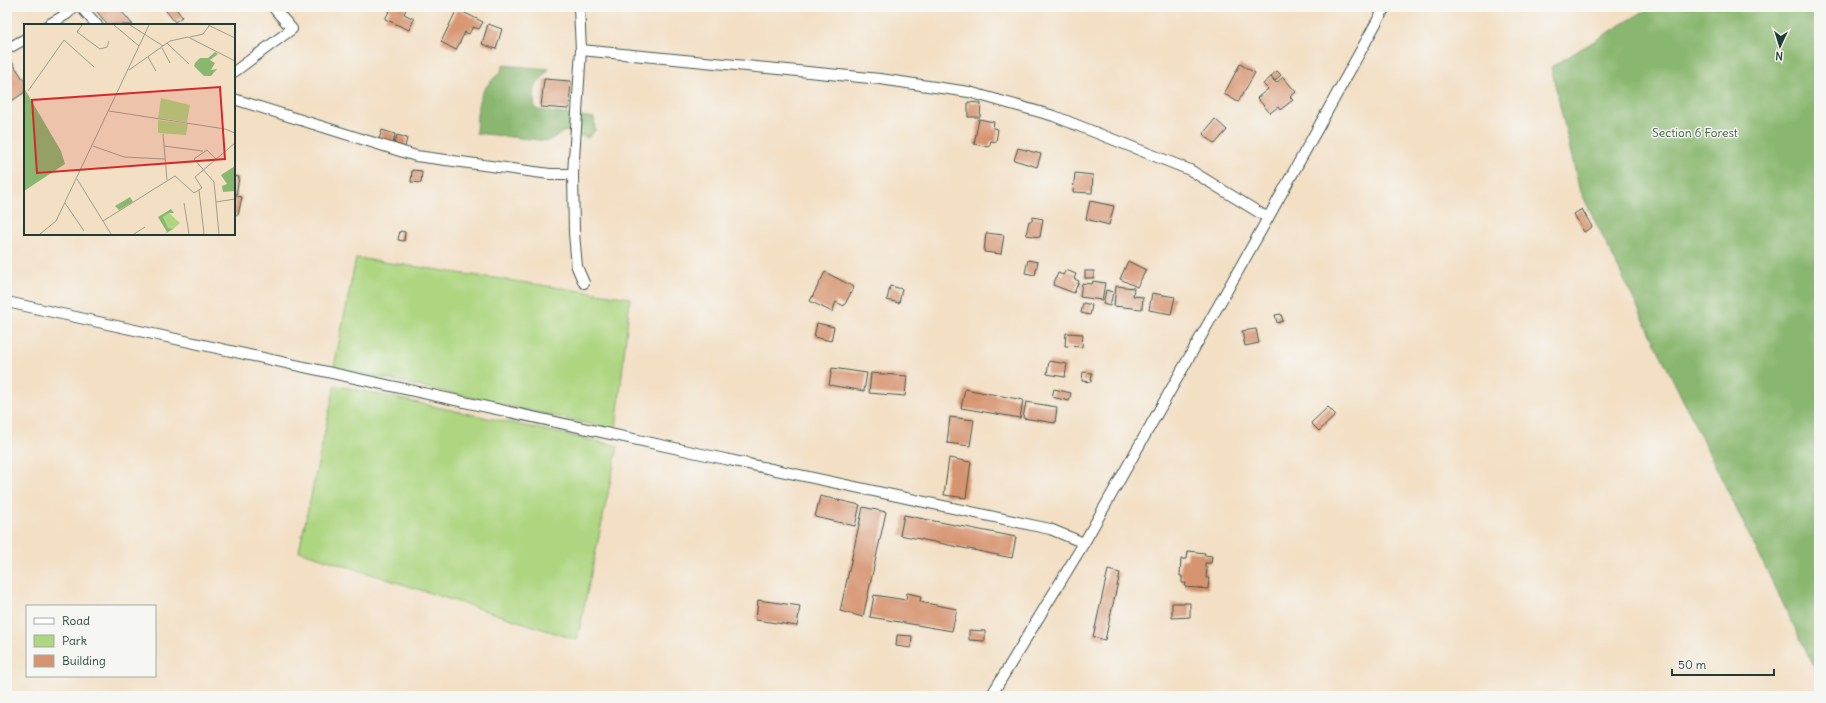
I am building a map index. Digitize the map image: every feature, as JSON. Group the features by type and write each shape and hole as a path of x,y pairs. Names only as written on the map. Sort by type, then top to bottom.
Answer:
{"street":[{"path":"50,24 67,14 74,7"},
{"path":"81,7 96,24"},
{"path":"235,71 292,29 273,7"},
{"path":"579,7 581,50 573,174 574,233 576,267 584,283"},
{"path":"991,696 1084,543 1268,218 1385,7"},
{"path":"7,49 24,40"},
{"path":"581,50 880,78 969,92 1054,116 1190,170 1268,218"},
{"path":"235,99 416,156 550,174 573,174"},
{"path":"7,302 1050,529 1084,543"}],"green space":[{"name":"Section 6 Forest","path":"1651,7 1819,7 1819,677 1579,188 1551,67"},
{"path":"502,65 549,69 533,89 535,109 594,118 595,130 588,138 565,131 548,141 476,133 477,113 480,99 487,86 501,72"},
{"path":"356,258 630,298 616,430 334,367"},
{"path":"335,385 618,446 577,640 299,551"}],"building":[{"path":"93,7 118,7 132,24 107,24"},
{"path":"171,7 175,7 182,17 175,22 166,11"},
{"path":"384,7 407,7 404,14 414,19 409,30 385,19 390,10"},
{"path":"457,9 483,22 479,29 473,27 469,34 465,32 456,50 441,42"},
{"path":"488,24 502,29 496,49 482,44"},
{"path":"10,59 24,80 24,93 7,104 7,61"},
{"path":"1240,64 1255,73 1238,102 1224,94"},
{"path":"1277,71 1281,75 1275,81 1271,76"},
{"path":"1271,77 1276,83 1283,77 1296,92 1290,97 1293,100 1280,110 1278,107 1270,113 1257,98 1268,89 1263,84"},
{"path":"544,79 571,81 569,109 541,107"},
{"path":"968,102 981,103 980,117 968,117"},
{"path":"979,119 994,122 993,128 998,129 996,142 991,141 989,147 974,144"},
{"path":"1215,119 1227,130 1215,144 1203,134"},
{"path":"382,130 395,134 393,144 379,140"},
{"path":"397,135 407,138 405,147 394,144"},
{"path":"1018,148 1041,154 1037,167 1014,160"},
{"path":"412,170 422,171 421,183 411,182"},
{"path":"1075,173 1093,175 1092,193 1073,192"},
{"path":"235,176 239,177 236,196 242,197 238,215 235,214"},
{"path":"1090,201 1114,206 1109,225 1086,219"},
{"path":"1582,209 1592,227 1584,232 1574,214"},
{"path":"1033,217 1043,219 1040,237 1026,235 1029,221 1032,221"},
{"path":"400,231 405,232 404,241 398,240"},
{"path":"986,233 1004,235 1001,254 984,252"},
{"path":"1028,260 1038,262 1035,275 1025,273"},
{"path":"1128,261 1146,270 1137,287 1120,279"},
{"path":"1066,270 1076,274 1074,279 1079,281 1074,293 1053,285 1058,273 1063,275"},
{"path":"1085,271 1094,271 1094,278 1085,278"},
{"path":"825,272 854,287 844,306 836,302 832,312 810,301"},
{"path":"1093,281 1105,283 1102,300 1080,297 1082,283 1092,284"},
{"path":"890,286 902,289 899,303 887,300"},
{"path":"1116,286 1134,288 1133,296 1143,297 1142,309 1114,306"},
{"path":"1106,290 1113,292 1110,306 1103,304"},
{"path":"1152,293 1175,297 1171,314 1149,310"},
{"path":"1083,303 1092,305 1090,315 1081,313"},
{"path":"1281,314 1283,321 1277,323 1275,315"},
{"path":"817,323 834,327 831,341 814,337"},
{"path":"1256,329 1259,343 1245,346 1242,331"},
{"path":"1066,333 1083,334 1082,347 1065,346"},
{"path":"1049,361 1067,364 1065,377 1047,374"},
{"path":"832,368 867,373 864,391 829,385"},
{"path":"1083,372 1092,373 1091,382 1082,381"},
{"path":"871,373 907,376 905,396 869,393"},
{"path":"965,389 1023,400 1020,418 961,408"},
{"path":"1054,389 1071,393 1069,401 1052,397"},
{"path":"1026,402 1057,407 1055,423 1023,418"},
{"path":"1328,407 1336,415 1319,431 1311,423"},
{"path":"950,417 974,420 970,446 947,443"},
{"path":"949,458 971,462 966,498 944,495"},
{"path":"820,496 860,505 855,526 815,517"},
{"path":"863,507 886,512 863,617 840,611"},
{"path":"904,515 1016,537 1012,558 900,535"},
{"path":"1188,551 1205,553 1204,555 1212,556 1211,563 1205,563 1205,567 1207,567 1206,578 1209,578 1208,589 1185,587 1186,583 1182,583 1182,576 1180,576 1181,559 1187,559"},
{"path":"1108,570 1120,573 1105,640 1093,637"},
{"path":"907,593 921,596 920,602 957,609 952,631 870,617 874,595 906,600"},
{"path":"758,600 800,606 797,626 756,620"},
{"path":"1172,603 1190,603 1190,617 1172,618"},
{"path":"969,630 985,631 985,641 969,640"},
{"path":"897,635 912,636 911,648 896,646"}]}
